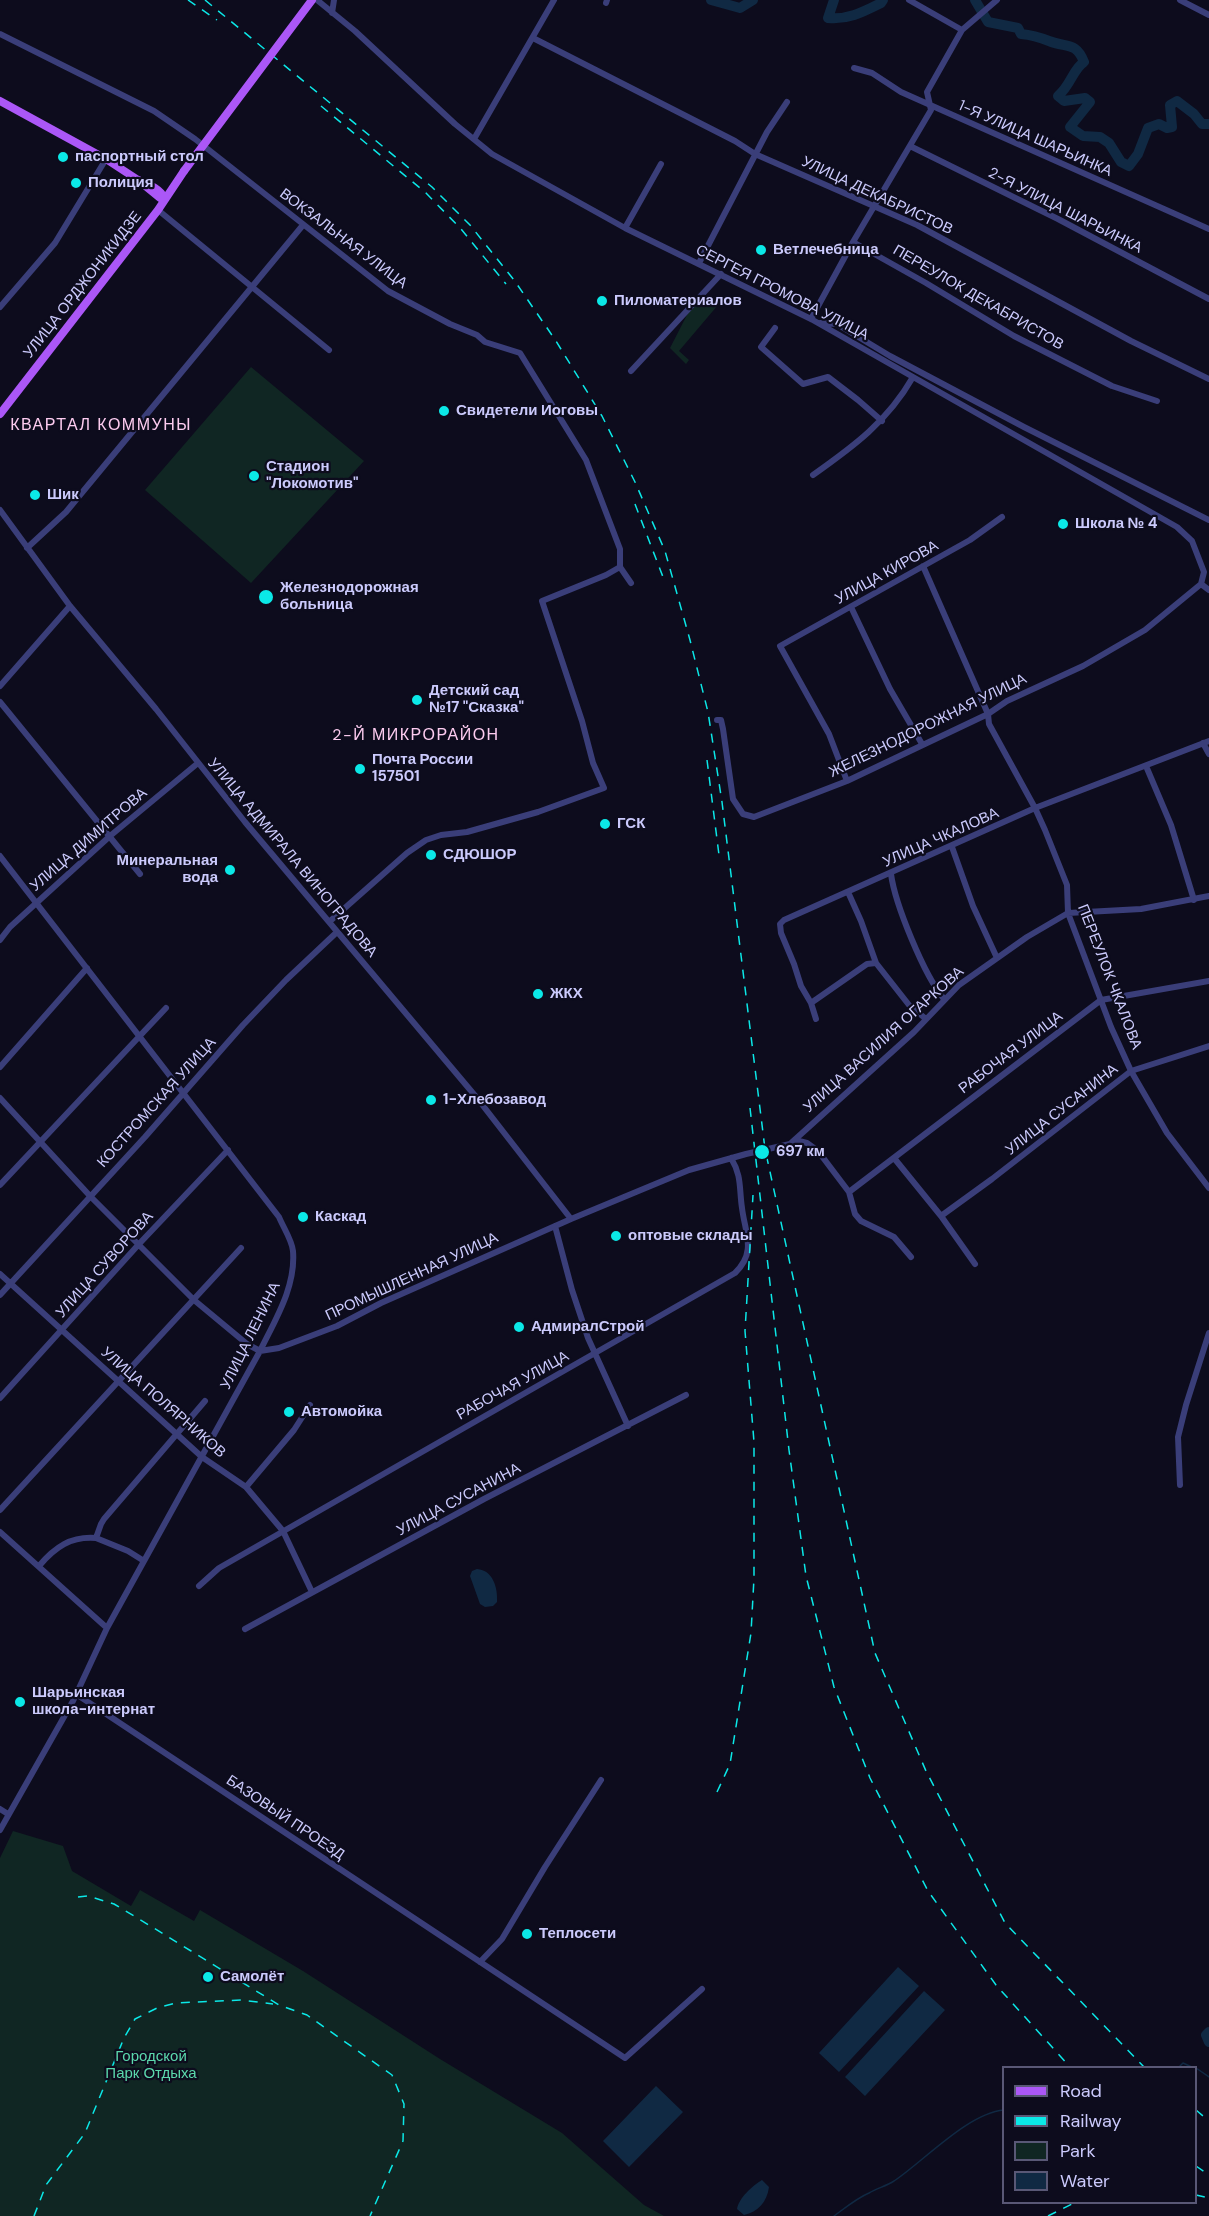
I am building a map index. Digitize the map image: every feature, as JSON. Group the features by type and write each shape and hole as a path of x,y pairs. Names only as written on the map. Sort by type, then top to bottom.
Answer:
{"main road":[{"name":"УЛИЦА ОРДЖОНИКИДЗЕ","path":"0,414 158,210 184,171 312,0"},
{"path":"0,101 106,159 149,187 160,198 165,199"},
{"path":"149,187 165,186 177,182"},
{"path":"149,187 158,210"}],"street":[{"name":"СЕРГЕЯ ГРОМОВА УЛИЦА","path":"317,0 355,31 492,154 625,228 814,321 1177,526 1192,541 1204,572 1201,585"},
{"path":"332,13 334,0"},
{"path":"474,140 554,0"},
{"path":"909,0 962,30"},
{"path":"997,0 962,30 927,92 931,110 854,242 814,321 837,324 1014,422 1209,520"},
{"path":"1180,0 1209,15"},
{"name":"ВОКЗАЛЬНАЯ УЛИЦА","path":"0,34 154,111 195,139 388,291 450,324 477,335 484,342 520,352 586,460 620,549 620,567 631,583"},
{"name":"УЛИЦА ДЕКАБРИСТОВ","path":"533,38 735,141 755,154 916,225 1131,341 1209,379"},
{"name":"1-Я УЛИЦА ШАРЬИНКА","path":"854,68 872,73 901,92 1209,229"},
{"path":"699,263 766,132 787,102"},
{"name":"2-Я УЛИЦА ШАРЬИНКА","path":"910,146 1058,219 1209,299"},
{"path":"0,307 55,243 106,159"},
{"path":"625,228 661,164"},
{"path":"158,210 329,350"},
{"path":"27,548 66,512 303,225"},
{"name":"ПЕРЕУЛОК ДЕКАБРИСТОВ","path":"854,242 1043,351 1112,386 1157,401"},
{"path":"631,371 721,274"},
{"path":"775,328 761,347 803,384 828,377 882,422"},
{"path":"813,475 882,422 913,377"},
{"name":"УЛИЦА АДМИРАЛА ВИНОГРАДОВА","path":"0,510 70,606 336,932 477,1098 571,1218"},
{"name":"УЛИЦА КИРОВА","path":"847,781 829,734 780,646 970,540 1002,517"},
{"path":"329,922 407,853 426,840 538,812 604,788 593,763 582,721 542,601 620,567"},
{"name":"ПЕРЕУЛОК ЧКАЛОВА","path":"923,567 988,714 989,724 1035,808 1067,885 1068,913 1131,1071 1167,1133 1209,1188"},
{"path":"1201,585 1209,590"},
{"name":"ЖЕЛЕЗНОДОРОЖНАЯ УЛИЦА","path":"717,720 721,720 723,729 733,799 743,814 754,817 847,781 988,714 1006,701 1083,666 1145,630 1201,585"},
{"path":"0,686 70,606"},
{"path":"851,607 890,688 922,744"},
{"path":"0,702 140,874"},
{"path":"1206,742 1209,754"},
{"name":"УЛИЦА ЧКАЛОВА","path":"816,1019 811,1003 801,986 781,933 780,924 801,912 952,847 1035,808 1206,742"},
{"name":"УЛИЦА ДИМИТРОВА","path":"0,940 36,902 110,836 198,763"},
{"path":"1146,766 1171,825 1194,900"},
{"path":"952,847 997,958"},
{"name":"УЛИЦА ЛЕНИНА","path":"0,856 279,1217 293,1249 291,1280 282,1306 260,1351 107,1628 76,1694 0,1830"},
{"path":"891,874 898,901 916,949 944,999"},
{"path":"848,892 876,963 909,1005 926,1019"},
{"name":"УЛИЦА ВАСИЛИЯ ОГАРКОВА","path":"731,1158 785,1146 795,1140 800,1132 926,1019 944,999 997,958 1068,913 1141,909 1209,897"},
{"name":"КОСТРОМСКАЯ УЛИЦА","path":"0,1295 279,987 336,932"},
{"path":"811,1003 867,964 876,963"},
{"path":"0,1067 87,968"},
{"name":"РАБОЧАЯ УЛИЦА","path":"849,1192 1101,1000 1209,981"},
{"path":"0,1185 166,1008"},
{"name":"УЛИЦА СУСАНИНА","path":"941,1216 1131,1071 1209,1046"},
{"path":"0,1098 90,1196 194,1300 247,1344 260,1351"},
{"path":"795,1140 813,1146 849,1192 855,1214 861,1221 894,1237 911,1257"},
{"name":"УЛИЦА СУВОРОВА","path":"0,1398 139,1244 228,1150"},
{"name":"РАБОЧАЯ УЛИЦА","path":"199,1586 219,1568 721,1282 743,1266 748,1248 746,1224 742,1209 740,1175 731,1158"},
{"name":"ПРОМЫШЛЕННАЯ УЛИЦА","path":"260,1351 279,1348 337,1326 381,1303 571,1218 689,1170 731,1158"},
{"path":"894,1158 941,1216 975,1264"},
{"path":"555,1226 572,1290 594,1354 628,1426"},
{"path":"0,1510 241,1248"},
{"name":"УЛИЦА ПОЛЯРНИКОВ","path":"0,1274 202,1458 246,1487 283,1531 312,1592"},
{"path":"1180,1485 1178,1437 1209,1333"},
{"name":"УЛИЦА СУСАНИНА","path":"244,1629 686,1395"},
{"path":"96,1538 100,1524 205,1401"},
{"path":"246,1487 294,1430 310,1405"},
{"path":"0,1532 107,1628"},
{"path":"39,1566 55,1550 71,1540 83,1537 96,1538 128,1551 144,1561"},
{"name":"БАЗОВЫЙ ПРОЕЗД","path":"76,1694 625,2058 702,1989"},
{"path":"480,1962 502,1939 601,1780"},
{"path":"0,1809 9,1814"}],"green space":[{"path":"709,298 718,305 679,351 689,360 686,364 670,348 688,313 696,304"},
{"name":"Стадион \"Локомотив\"","path":"251,367 364,461 251,583 145,490"},
{"name":"Городской Парк Отдыха","path":"13,1831 63,1846 72,1871 131,1906 140,1890 194,1921 200,1910 303,1971 440,2059 562,2133 644,2205 664,2216 0,2216 0,1858"}],"water":[{"path":"477,1569 491,1576 497,1597 497,1602 493,1606 485,1607 480,1604 470,1576 472,1571"},
{"path":"898,1967 919,1986 839,2072 819,2053"},
{"path":"924,1991 945,2010 865,2096 845,2077"},
{"path":"656,2086 683,2112 629,2167 603,2141"},
{"path":"762,2180 769,2187 764,2202 758,2209 744,2215 737,2209 740,2201"}],"waterway":[{"path":"711,0 740,8 753,0"},
{"path":"834,0 828,18 855,15 883,0"},
{"path":"975,0 988,22 1018,28 1021,34 1070,46 1078,51 1084,62 1058,96 1064,101 1085,98 1090,102 1070,127 1083,136 1100,137 1109,143 1121,162 1129,166 1138,154 1148,128 1159,124 1167,128 1172,127 1170,105 1177,101 1194,114 1202,124 1209,124"},
{"path":"1209,2032 1206,2035 1209,2042"},
{"path":"1180,2066 1183,2063 1190,2066"},
{"path":"1197,2069 1209,2077"},
{"path":"834,2216 860,2198 894,2181 961,2129 990,2113 1002,2110"}],"railway":[{"path":"188,0 217,20"},
{"path":"205,0 432,187 470,225 514,280 556,341 602,416 635,482 665,551 708,712 722,802 765,1149 875,1653 926,1771 1005,1923 1143,2066"},
{"path":"321,106 426,193 461,229 506,284"},
{"path":"635,504 663,577"},
{"path":"707,760 719,855"},
{"path":"750,1108 789,1450 806,1576 834,1687 870,1778 928,1891 996,1985 1069,2066"},
{"path":"717,1792 730,1764 751,1633 754,1578 754,1442 745,1331 753,1195"},
{"path":"78,1897 88,1896 114,1904 279,2005 307,2015 392,2075 404,2104 403,2141 370,2216"},
{"path":"34,2216 46,2185 85,2133 124,2038 135,2019 157,2008 176,2003 241,2000 273,2004"},
{"path":"1197,2111 1209,2121"},
{"path":"1197,2167 1209,2175"},
{"path":"1197,2195 1209,2198"},
{"path":"1048,2216 1072,2204"}],"place":[{"name":"паспортный стол","path":"63,157"},
{"name":"Полиция","path":"76,183"},
{"name":"Ветлечебница","path":"761,250"},
{"name":"Пиломатериалов","path":"602,301"},
{"name":"Свидетели Иоговы","path":"444,411"},
{"name":"Стадион \"Локомотив\"","path":"254,476"},
{"name":"Шик","path":"35,495"},
{"name":"Школа № 4","path":"1063,524"},
{"name":"Железнодорожная больница","path":"266,597"},
{"name":"Детский сад №17 \"Сказка\"","path":"417,700"},
{"name":"Почта России 157501","path":"360,769"},
{"name":"ГСК","path":"605,824"},
{"name":"СДЮШОР","path":"431,855"},
{"name":"Минеральная вода","path":"230,870"},
{"name":"ЖКХ","path":"538,994"},
{"name":"1-Хлебозавод","path":"431,1100"},
{"name":"697 км","path":"762,1152"},
{"name":"Каскад","path":"303,1217"},
{"name":"оптовые склады","path":"616,1236"},
{"name":"АдмиралСтрой","path":"519,1327"},
{"name":"Автомойка","path":"289,1412"},
{"name":"Шарьинская школа-интернат","path":"20,1702"},
{"name":"Теплосети","path":"527,1934"},
{"name":"Самолёт","path":"208,1977"}],"district":[{"name":"КВАРТАЛ КОММУНЫ","path":"101,426"},
{"name":"2-Й МИКРОРАЙОН","path":"416,736"}]}
